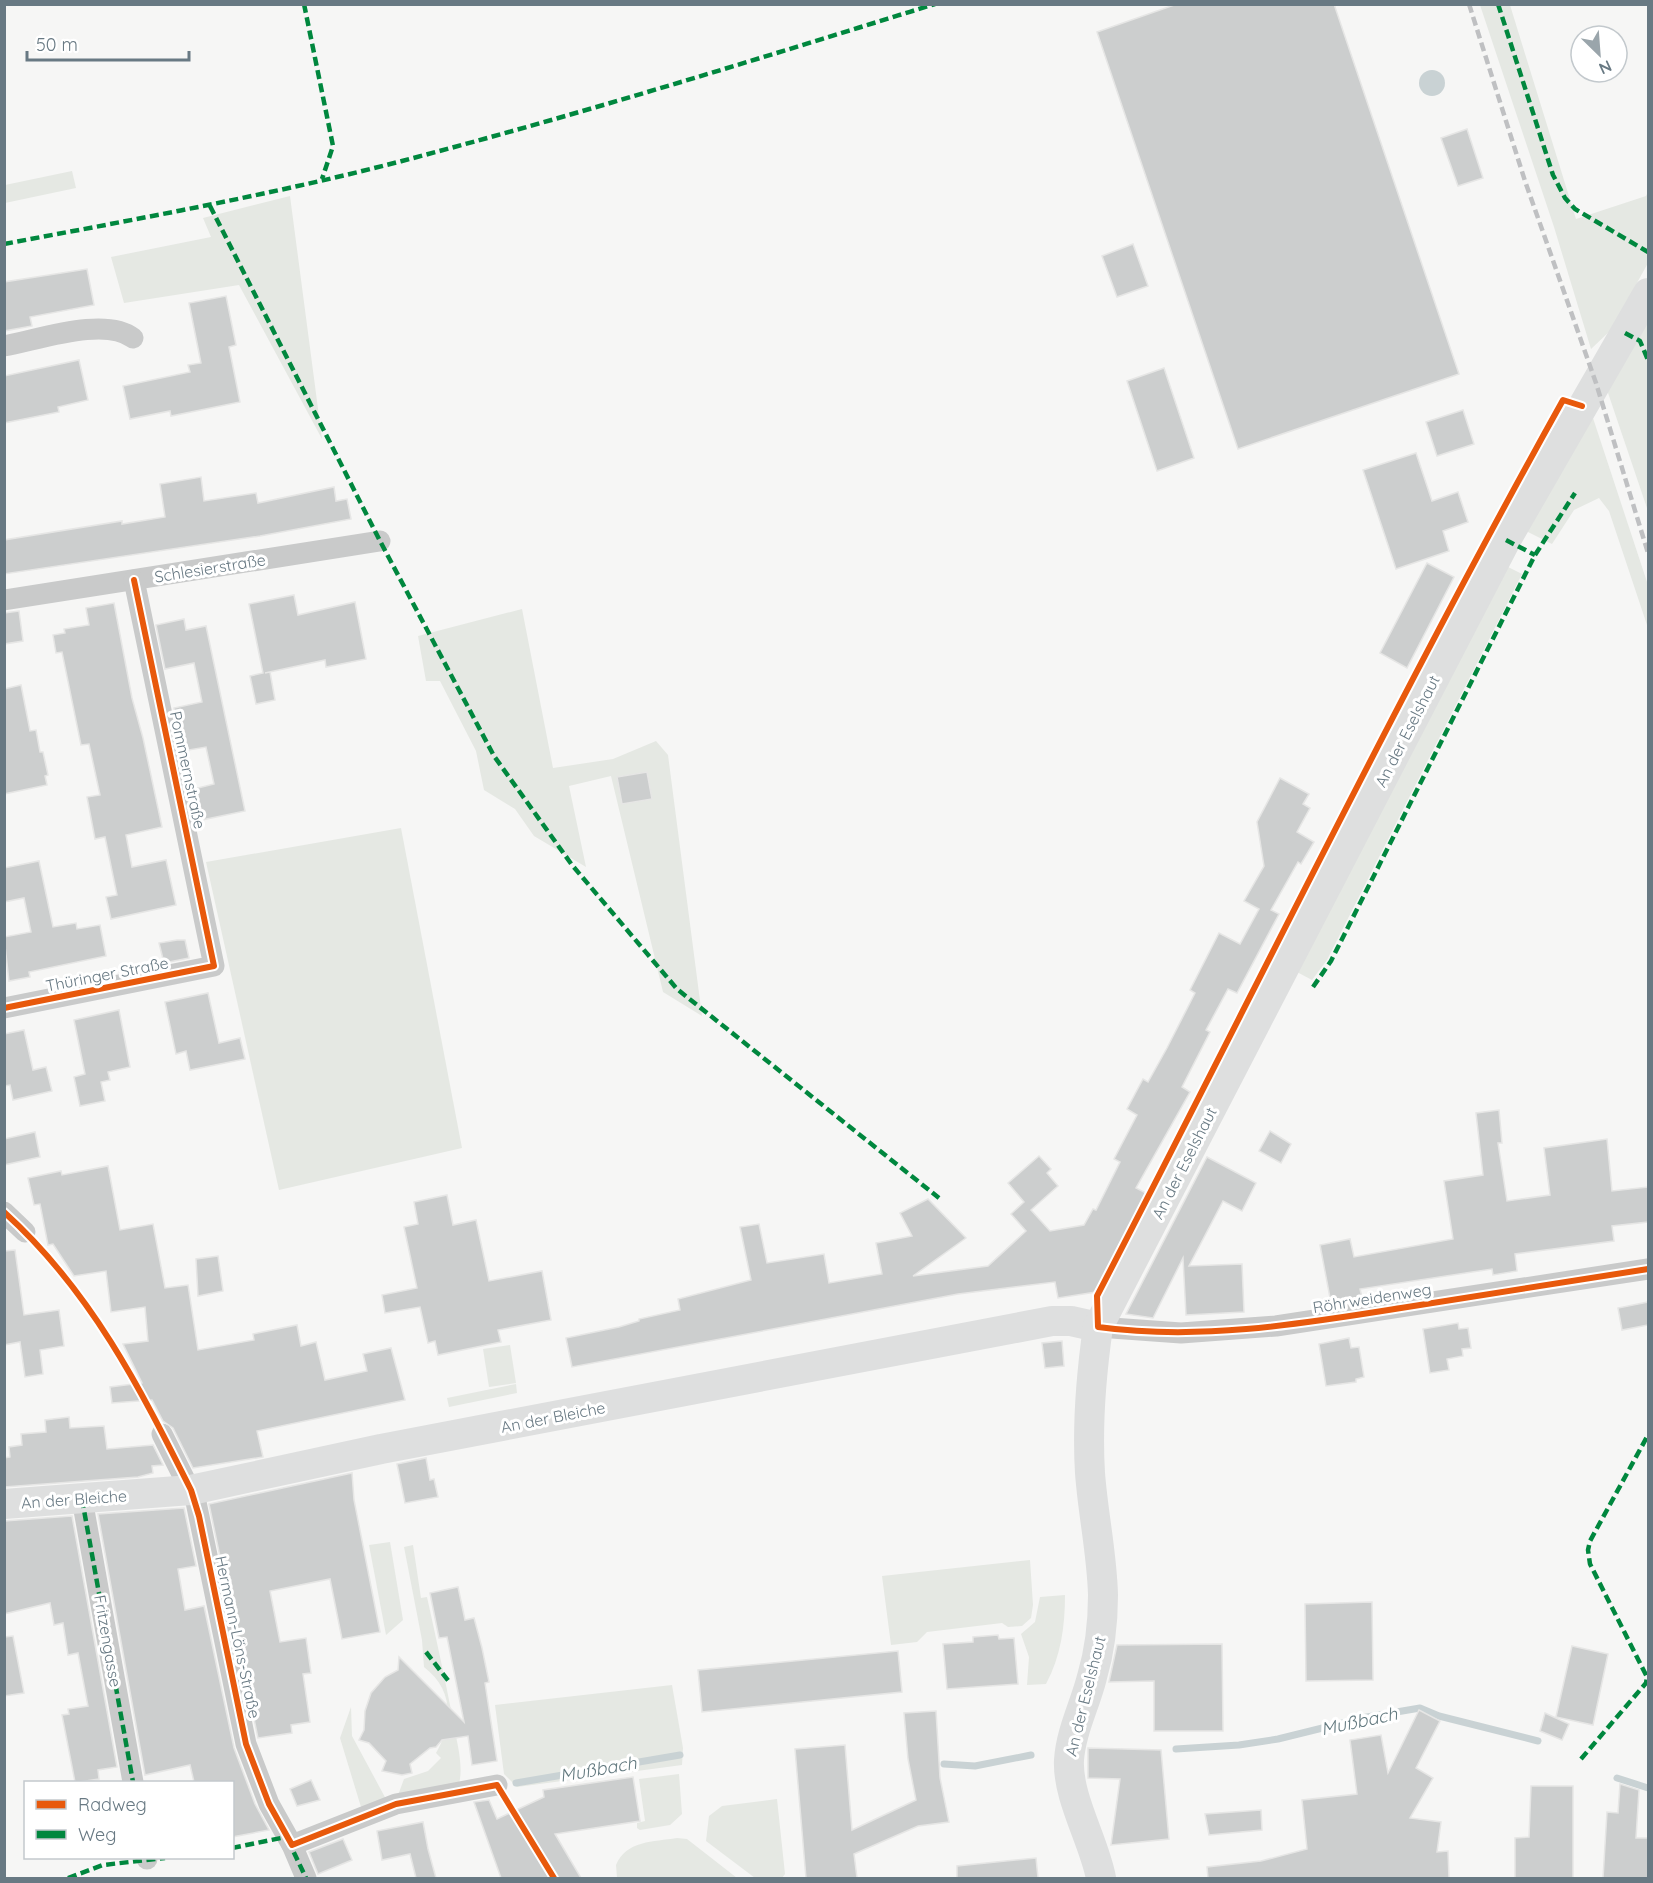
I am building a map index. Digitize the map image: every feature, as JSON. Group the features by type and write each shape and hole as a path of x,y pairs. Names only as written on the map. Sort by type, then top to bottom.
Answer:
{"main road":[{"name":"An der Eselshaut","path":"1101,1878 1092,1843 1074,1795 1069,1762 1073,1736 1097,1657 1102,1618 1101,1567 1089,1446 1091,1376 1098,1327 1528,500 1648,292"},
{"name":"An der Bleiche","path":"4,1504 190,1490 381,1449 1052,1320 1071,1321 1098,1327"}],"street":[{"path":"4,346 99,328 115,329 133,338"},
{"name":"Schlesierstraße","path":"4,600 380,541"},
{"name":"Pommernstraße","path":"134,580 214,966"},
{"name":"Thüringer Straße","path":"4,1008 214,966"},
{"path":"4,1212 26,1232"},
{"name":"Röhrweidenweg","path":"1098,1327 1181,1333 1276,1326 1648,1269"},
{"name":"Hermann-Löns-Straße","path":"162,1434 198,1509 246,1744 269,1804 292,1845 306,1878"},
{"name":"Fritzengasse","path":"82,1498 134,1781"},
{"path":"292,1845 396,1804 497,1785"}],"shaded area":[{"path":"1480,5 1510,5 1576,219 1646,196 1648,192 1648,263 1611,330 1591,349 1554,227"},
{"path":"1432,70 1441,74 1445,83 1441,92 1432,96 1423,92 1419,83 1423,74"},
{"path":"72,171 76,188 5,203 5,185"},
{"path":"290,196 322,439 239,285 124,303 111,257 211,237 203,218"},
{"path":"1648,313 1648,511 1606,387"},
{"path":"1592,415 1648,585 1648,628 1609,511 1599,498 1574,510 1552,544 1524,530"},
{"path":"1508,567 1522,574 1327,960 1312,980 1295,971"},
{"path":"522,609 553,768 613,759 656,741 668,755 702,1016 663,992 611,776 569,786 586,867 534,836 515,809 484,790 476,751 440,681 426,681 418,636"},
{"path":"401,828 462,1148 279,1190 206,862"},
{"path":"510,1345 516,1383 489,1387 483,1349"},
{"path":"516,1384 517,1393 449,1407 447,1398"},
{"path":"390,1542 403,1620 386,1635 369,1545"},
{"path":"413,1545 421,1598 427,1597 461,1768 459,1784 397,1798 404,1779 428,1771 441,1758 436,1753 442,1742 448,1718 448,1707 441,1685 424,1667 422,1640 404,1547"},
{"path":"1030,1560 1033,1605 1031,1618 1022,1626 1008,1627 1002,1623 927,1632 917,1642 891,1645 882,1576"},
{"path":"1065,1595 1061,1641 1051,1673 1046,1684 1027,1685 1029,1657 1021,1634 1035,1622 1040,1597"},
{"path":"672,1685 683,1748 682,1765 517,1787 504,1774 495,1705"},
{"path":"351,1707 352,1736 387,1801 361,1807 340,1738"},
{"path":"679,1774 682,1814 670,1825 640,1830 637,1828 637,1823 645,1821 639,1779"},
{"path":"777,1799 785,1874 782,1878 755,1878 706,1841 709,1816 722,1806"},
{"path":"677,1838 687,1839 737,1878 617,1878 616,1865 627,1851 642,1844"}],"building":[{"path":"1177,4 1334,4 1459,374 1238,449 1097,32"},
{"path":"1467,129 1483,178 1458,186 1441,138"},
{"path":"1133,244 1148,286 1117,297 1102,256"},
{"path":"87,269 94,305 30,317 32,326 4,331 4,282"},
{"path":"226,296 236,345 229,347 240,402 171,416 170,411 130,419 123,386 190,372 188,365 201,363 189,303"},
{"path":"79,360 88,400 58,407 59,412 4,423 4,376"},
{"path":"1164,368 1194,458 1157,471 1127,381"},
{"path":"1463,410 1474,444 1437,456 1426,422"},
{"path":"1416,453 1432,501 1458,492 1468,522 1443,531 1449,551 1396,569 1363,470"},
{"path":"201,477 204,501 256,493 258,503 334,487 336,501 347,499 351,519 260,536 4,574 4,540 122,521 122,524 165,517 160,484"},
{"path":"1427,563 1454,577 1407,668 1380,653"},
{"path":"294,595 298,615 355,602 366,659 326,667 325,660 265,673 270,672 275,700 256,704 250,676 263,673 249,604"},
{"path":"114,603 132,698 162,827 126,835 132,867 166,860 176,905 111,919 106,897 117,895 105,837 95,839 87,797 100,795 89,744 81,745 62,652 56,653 53,635 65,633 64,629 89,625 86,608"},
{"path":"19,611 23,641 4,644 4,613"},
{"path":"184,619 186,630 206,626 245,811 197,821 190,790 214,784 206,747 183,751 174,708 202,702 194,663 165,669 156,625"},
{"path":"21,685 30,731 36,730 40,752 43,752 48,775 45,776 47,785 4,794 4,689"},
{"path":"647,772 652,799 622,804 617,777"},
{"path":"1280,778 1309,794 1303,804 1310,808 1297,832 1314,842 1301,864 1298,862 1271,910 1279,914 1237,993 1228,989 1206,1030 1210,1032 1182,1087 1190,1092 1136,1188 1146,1193 1096,1292 1058,1298 1055,1282 958,1294 572,1367 566,1338 619,1327 639,1321 639,1319 680,1310 678,1299 751,1280 740,1227 759,1224 767,1263 824,1254 829,1283 882,1274 876,1243 912,1236 900,1213 928,1199 966,1238 913,1276 988,1266 1026,1231 1011,1214 1024,1202 1008,1183 1039,1156 1051,1169 1047,1173 1058,1186 1031,1210 1050,1231 1084,1225 1093,1209 1096,1210 1120,1162 1114,1159 1137,1115 1127,1109 1143,1079 1148,1082 1167,1048 1195,993 1190,990 1219,933 1240,944 1259,909 1244,901 1264,866 1257,822"},
{"path":"39,861 53,927 76,923 77,929 100,925 106,956 29,972 30,977 9,981 4,937 31,932 24,898 4,902 4,868"},
{"path":"185,940 189,958 164,963 159,943"},
{"path":"208,993 219,1043 240,1038 245,1059 190,1070 186,1051 176,1054 165,1002"},
{"path":"119,1010 130,1067 108,1072 110,1080 101,1082 105,1101 80,1106 74,1077 85,1074 74,1020"},
{"path":"24,1030 33,1070 46,1067 52,1091 13,1100 10,1085 4,1086 4,1034"},
{"path":"1499,1110 1502,1143 1498,1143 1507,1201 1550,1195 1544,1148 1607,1139 1612,1191 1648,1187 1648,1222 1612,1226 1614,1241 1515,1254 1517,1271 1493,1275 1492,1269 1360,1289 1362,1297 1331,1303 1320,1245 1350,1239 1354,1257 1453,1239 1444,1181 1483,1175 1476,1113"},
{"path":"1270,1131 1291,1144 1281,1163 1259,1151"},
{"path":"35,1132 40,1157 4,1165 4,1139"},
{"path":"1207,1157 1256,1183 1242,1211 1223,1201 1189,1266 1242,1264 1244,1312 1186,1315 1183,1258 1153,1318 1126,1314"},
{"path":"108,1166 120,1230 153,1224 165,1288 188,1285 198,1350 254,1340 253,1334 297,1325 301,1346 316,1342 325,1380 367,1371 363,1354 391,1348 405,1400 257,1431 263,1457 193,1468 173,1428 163,1421 152,1400 112,1403 110,1387 142,1383 123,1344 148,1341 145,1307 111,1312 106,1271 74,1276 53,1244 48,1245 40,1204 34,1205 28,1178 61,1171 62,1175"},
{"path":"447,1195 453,1225 476,1220 489,1281 542,1271 551,1320 498,1330 501,1342 438,1355 435,1341 428,1343 420,1307 385,1313 382,1295 417,1288 404,1227 418,1224 414,1202"},
{"path":"15,1250 24,1315 59,1310 64,1346 40,1350 43,1374 25,1377 20,1342 4,1345 4,1251"},
{"path":"218,1256 223,1291 198,1296 196,1259"},
{"path":"1648,1302 1648,1325 1622,1330 1618,1308"},
{"path":"1458,1323 1459,1329 1468,1328 1471,1348 1462,1349 1463,1356 1447,1359 1449,1370 1430,1373 1423,1329"},
{"path":"1349,1338 1351,1348 1359,1347 1364,1377 1356,1379 1356,1382 1326,1386 1319,1344"},
{"path":"1062,1341 1064,1366 1045,1368 1042,1343"},
{"path":"69,1417 70,1428 104,1426 107,1449 153,1445 163,1465 152,1466 153,1473 138,1477 4,1487 4,1458 10,1457 9,1447 22,1445 21,1434 46,1432 45,1420"},
{"path":"426,1458 430,1480 434,1479 438,1497 405,1503 397,1464"},
{"path":"352,1473 354,1500 380,1632 342,1639 330,1579 270,1591 280,1642 306,1638 311,1673 303,1674 310,1722 291,1725 292,1733 258,1738 209,1504"},
{"path":"184,1508 196,1566 178,1569 185,1610 204,1606 234,1748 255,1804 269,1830 234,1837 234,1781 194,1781 190,1765 145,1775 98,1514"},
{"path":"72,1516 117,1767 98,1770 99,1779 75,1781 62,1715 69,1714 68,1709 88,1706 78,1653 68,1655 63,1623 54,1625 50,1603 4,1614 4,1521"},
{"path":"458,1587 465,1620 474,1618 482,1648 489,1682 485,1683 497,1761 472,1765 468,1736 442,1740 436,1747 430,1748 410,1764 412,1773 402,1775 382,1771 386,1761 369,1743 359,1740 364,1730 365,1711 371,1693 385,1677 398,1670 399,1657 464,1722 447,1637 439,1638 430,1593"},
{"path":"1372,1602 1373,1680 1306,1681 1305,1604"},
{"path":"998,1635 999,1639 1014,1638 1018,1684 947,1689 943,1644 973,1642 973,1637"},
{"path":"13,1636 24,1693 4,1696 4,1637"},
{"path":"1222,1644 1223,1731 1154,1731 1154,1681 1109,1682 1117,1645"},
{"path":"1572,1646 1608,1654 1593,1725 1556,1717"},
{"path":"898,1651 902,1692 702,1712 698,1670"},
{"path":"1419,1710 1440,1721 1416,1768 1433,1778 1410,1818 1441,1822 1437,1852 1448,1851 1449,1878 1208,1878 1207,1867 1261,1861 1307,1849 1302,1800 1357,1794 1350,1740 1381,1735 1388,1773"},
{"path":"936,1711 940,1778 949,1822 918,1826 854,1854 857,1878 806,1878 795,1749 845,1745 852,1830 916,1800 908,1759 904,1713"},
{"path":"1545,1713 1569,1724 1562,1740 1540,1731"},
{"path":"1088,1748 1161,1750 1169,1839 1111,1845 1120,1779 1088,1778"},
{"path":"633,1777 640,1821 555,1834 581,1878 501,1878 474,1802 489,1800 497,1819 544,1797 543,1790"},
{"path":"311,1780 320,1800 297,1806 290,1789"},
{"path":"1620,1784 1639,1790 1636,1838 1648,1838 1648,1878 1603,1878 1607,1812 1618,1813"},
{"path":"1531,1786 1573,1786 1573,1878 1515,1878 1515,1838 1529,1837"},
{"path":"1261,1810 1262,1830 1209,1835 1205,1814"},
{"path":"423,1822 436,1878 416,1878 410,1854 382,1860 377,1831"},
{"path":"343,1839 352,1860 318,1874 309,1852"},
{"path":"1036,1858 1038,1878 957,1878 957,1866"}],"waterway":[{"name":"Mußbach","path":"1176,1749 1239,1745 1278,1739 1367,1717 1420,1708 1439,1716 1538,1741"},
{"name":"Mußbach","path":"516,1783 680,1755"},
{"name":"Mußbach","path":"944,1764 975,1766 1031,1755"},
{"name":"Mußbach","path":"1617,1778 1648,1788"}],"railway":[{"path":"1469,4 1525,181 1596,383 1648,553"}],"marked path":[{"path":"304,4 333,146 322,179"},
{"path":"4,244 254,196 402,161 603,105 935,4"},
{"path":"1498,4 1553,175 1565,198 1575,209 1648,252"},
{"path":"210,206 380,541 494,756 572,865 677,989 939,1198"},
{"path":"1625,333 1640,341 1648,360"},
{"path":"1313,987 1331,961 1535,555 1575,493"},
{"path":"1506,540 1535,555"},
{"path":"1581,1759 1646,1683 1647,1677 1590,1564 1588,1550 1590,1541 1648,1435"},
{"path":"82,1499 133,1781"},
{"path":"426,1652 450,1683"},
{"path":"234,1848 286,1837"},
{"path":"288,1840 306,1878"},
{"path":"68,1878 103,1865 156,1859"}],"cycle path":[{"path":"1582,406 1563,400 1443,622 1097,1296 1098,1327 1174,1332 1288,1325 1648,1269"},
{"path":"4,1008 214,966 134,580"},
{"path":"4,1212 35,1242 88,1307 132,1377 191,1490 199,1516 246,1744 269,1804 292,1845 396,1804 497,1785 554,1878"}]}
